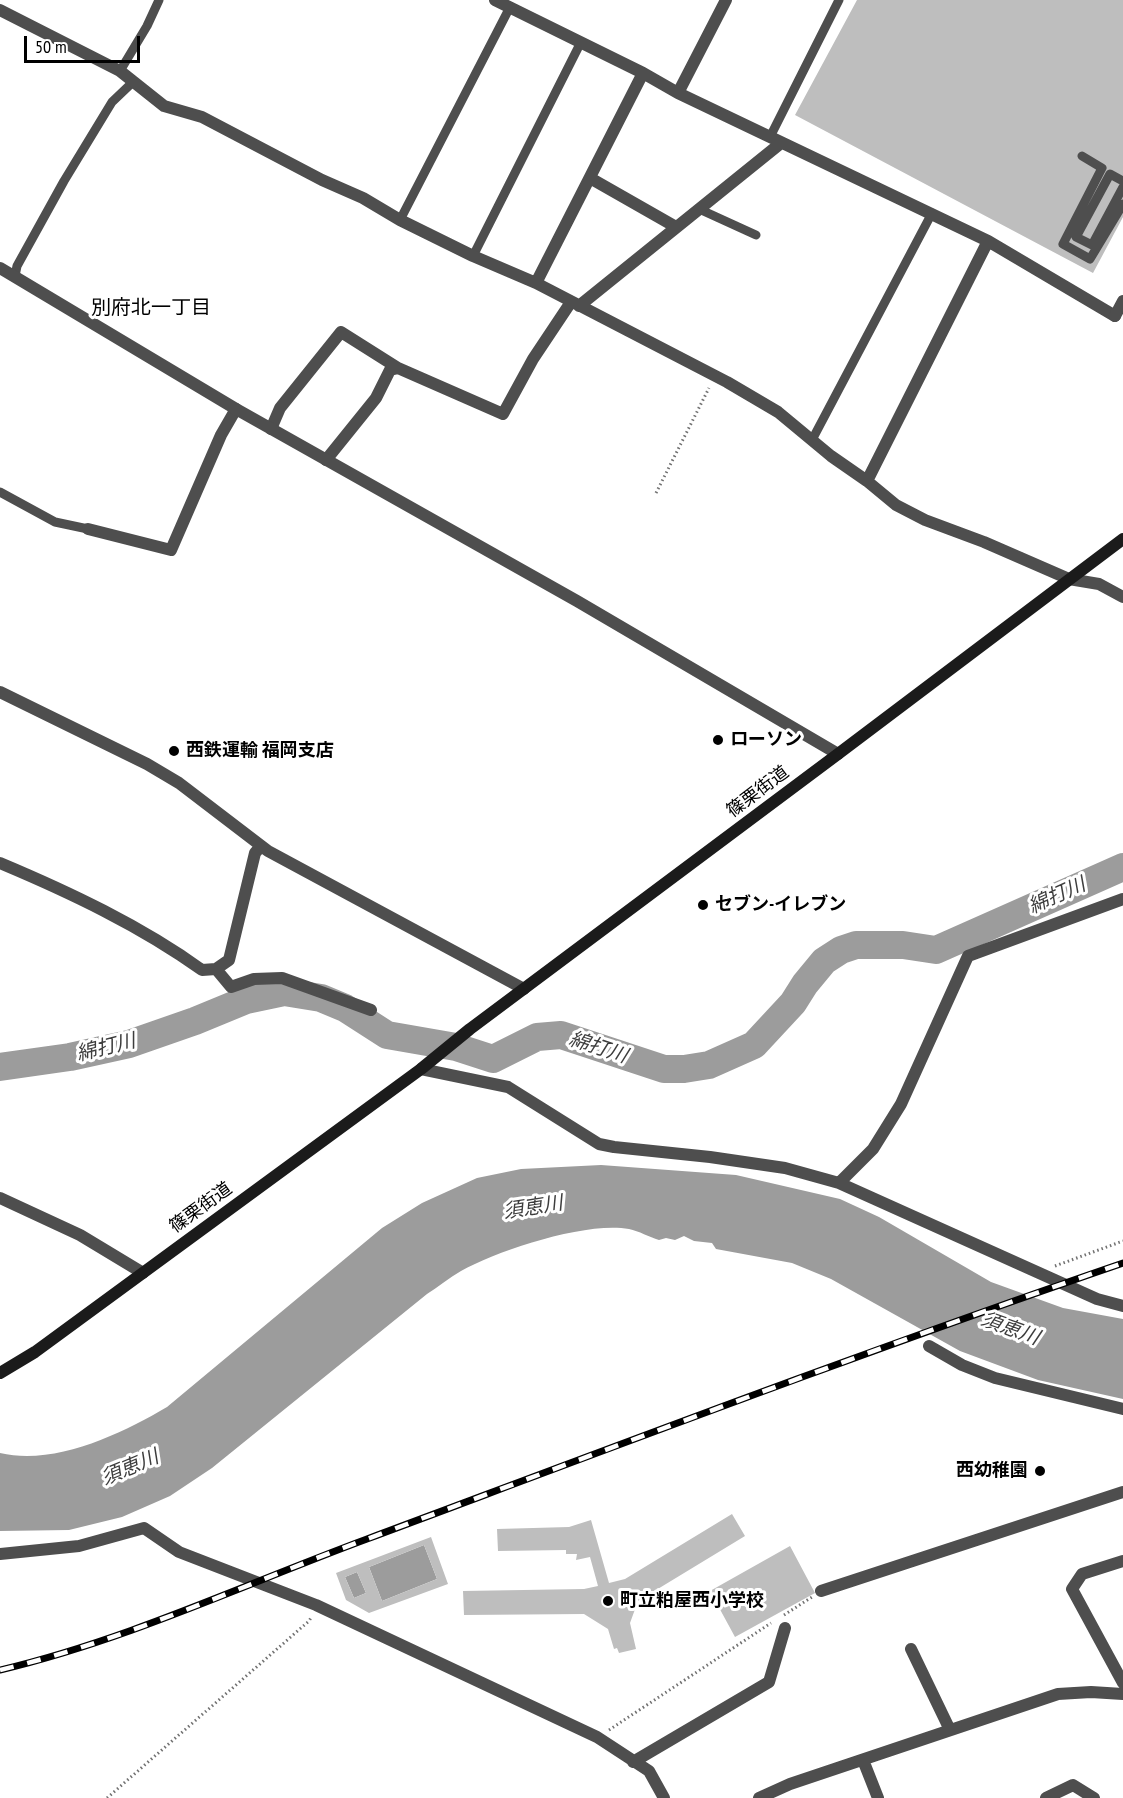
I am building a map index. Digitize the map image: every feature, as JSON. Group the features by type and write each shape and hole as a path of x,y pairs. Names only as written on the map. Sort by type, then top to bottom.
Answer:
{"main road":[{"name":"篠栗街道","path":"0,1373 35,1352 421,1069 470,1029 1123,539"}],"street":[{"path":"495,0 643,73 678,93 988,241 1119,319 1123,301"},
{"path":"678,93 726,0"},
{"path":"0,10 120,71 164,105 202,117 322,180 363,198 400,220 473,256 536,283 716,375 778,412 896,505 925,520 984,542 1069,579 1099,584 1123,597"},
{"path":"536,283 643,73"},
{"path":"271,429 280,408 341,332 398,368 503,414 533,359 575,304 699,209 775,140"},
{"path":"590,178 676,227"},
{"path":"867,481 988,241"},
{"path":"0,268 236,409 577,601 838,754"},
{"path":"326,460 376,398 390,370 398,368"},
{"path":"88,529 171,550 221,435 236,409"},
{"path":"0,692 147,764 179,783 261,846 322,882 524,989"},
{"path":"0,862 65,891 181,955 202,970 216,969 229,960 255,853 261,846"},
{"path":"839,1183 873,1149 901,1104 968,956 1123,899"},
{"path":"216,969 231,987 254,979 282,978 371,1010"},
{"path":"421,1069 508,1087 599,1144 614,1148 785,1168 839,1183 1097,1299 1123,1306"},
{"path":"0,1198 80,1235 143,1273"},
{"path":"929,1346 962,1365 995,1378 1123,1408"},
{"path":"821,1591 1123,1492"},
{"path":"0,1554 79,1546 144,1528 179,1551 316,1605 597,1737 649,1771 664,1798"},
{"path":"1123,1562 1082,1574 1072,1589 1123,1683"},
{"path":"633,1762 769,1682 783,1622"},
{"path":"911,1649 950,1730"},
{"path":"759,1798 778,1794 863,1760 1058,1694 1091,1692 1123,1694"},
{"path":"863,1760 878,1798"},
{"path":"1046,1798 1073,1785 1094,1798"}],"lane":[{"path":"120,71 147,26 159,0"},
{"path":"775,140 839,0"},
{"path":"400,220 510,8"},
{"path":"473,256 581,42"},
{"path":"15,276 17,266 64,181 112,102 134,81"},
{"path":"1082,156 1102,168 1064,244 1090,259 1123,204"},
{"path":"1123,181 1110,174 1076,237 1092,245 1123,188"},
{"path":"699,209 756,235"},
{"path":"812,440 932,213"},
{"path":"0,492 55,522 88,529"}],"path":[{"path":"656,493 716,375"},
{"path":"1039,1272 1123,1241"},
{"path":"783,1622 821,1591"},
{"path":"107,1798 309,1621 316,1605"},
{"path":"597,1737 772,1623"}],"water":[{"name":"須恵川","path":"601,1165 736,1175 840,1199 879,1217 991,1282 1063,1308 1123,1319 1123,1399 1038,1380 960,1351 831,1279 792,1263 716,1249 712,1243 694,1241 684,1236 675,1240 666,1238 659,1240 629,1229 590,1229 519,1246 457,1274 427,1294 212,1468 170,1496 122,1517 69,1530 0,1531 0,1453 21,1456 43,1455 87,1445 167,1407 382,1228 422,1203 477,1178 521,1169"},
{"path":"424,1545 437,1579 382,1601 369,1567"},
{"path":"357,1572 366,1593 354,1598 345,1577"}],"building":[{"path":"857,0 1123,0 1123,217 1093,273 795,115"},
{"path":"732,1514 745,1536 638,1601 630,1623 636,1649 619,1653 617,1648 614,1649 608,1629 584,1614 464,1615 463,1591 584,1589 598,1586 590,1557 576,1560 577,1554 566,1554 566,1550 498,1551 497,1529 569,1527 591,1520 609,1583 625,1579"},
{"path":"431,1537 448,1584 369,1613 346,1600 336,1573","holes":["424,1545 437,1579 382,1601 369,1567","357,1572 366,1593 354,1598 345,1577"]},
{"path":"790,1546 815,1593 735,1637 710,1591"}],"waterway":[{"name":"綿打川","path":"0,1067 70,1057 129,1044 246,1000 284,992 321,998 345,1008 387,1035 456,1047 493,1059 537,1037 561,1035 664,1069 709,1065 754,1045 793,1003 824,961 841,950 856,945 903,945 936,950 1123,867"}],"railway":[{"path":"0,1670 47,1658 140,1627 321,1556 744,1398 1123,1263"}],"place":[{"name":"ローソン","path":"718,740"},
{"name":"西鉄運輸 福岡支店","path":"174,751"},
{"name":"セブン-イレブン","path":"703,905"},
{"name":"西幼稚園","path":"1040,1471"},
{"name":"町立粕屋西小学校","path":"608,1601"}],"district":[{"name":"別府北一丁目","path":"151,308"}]}
